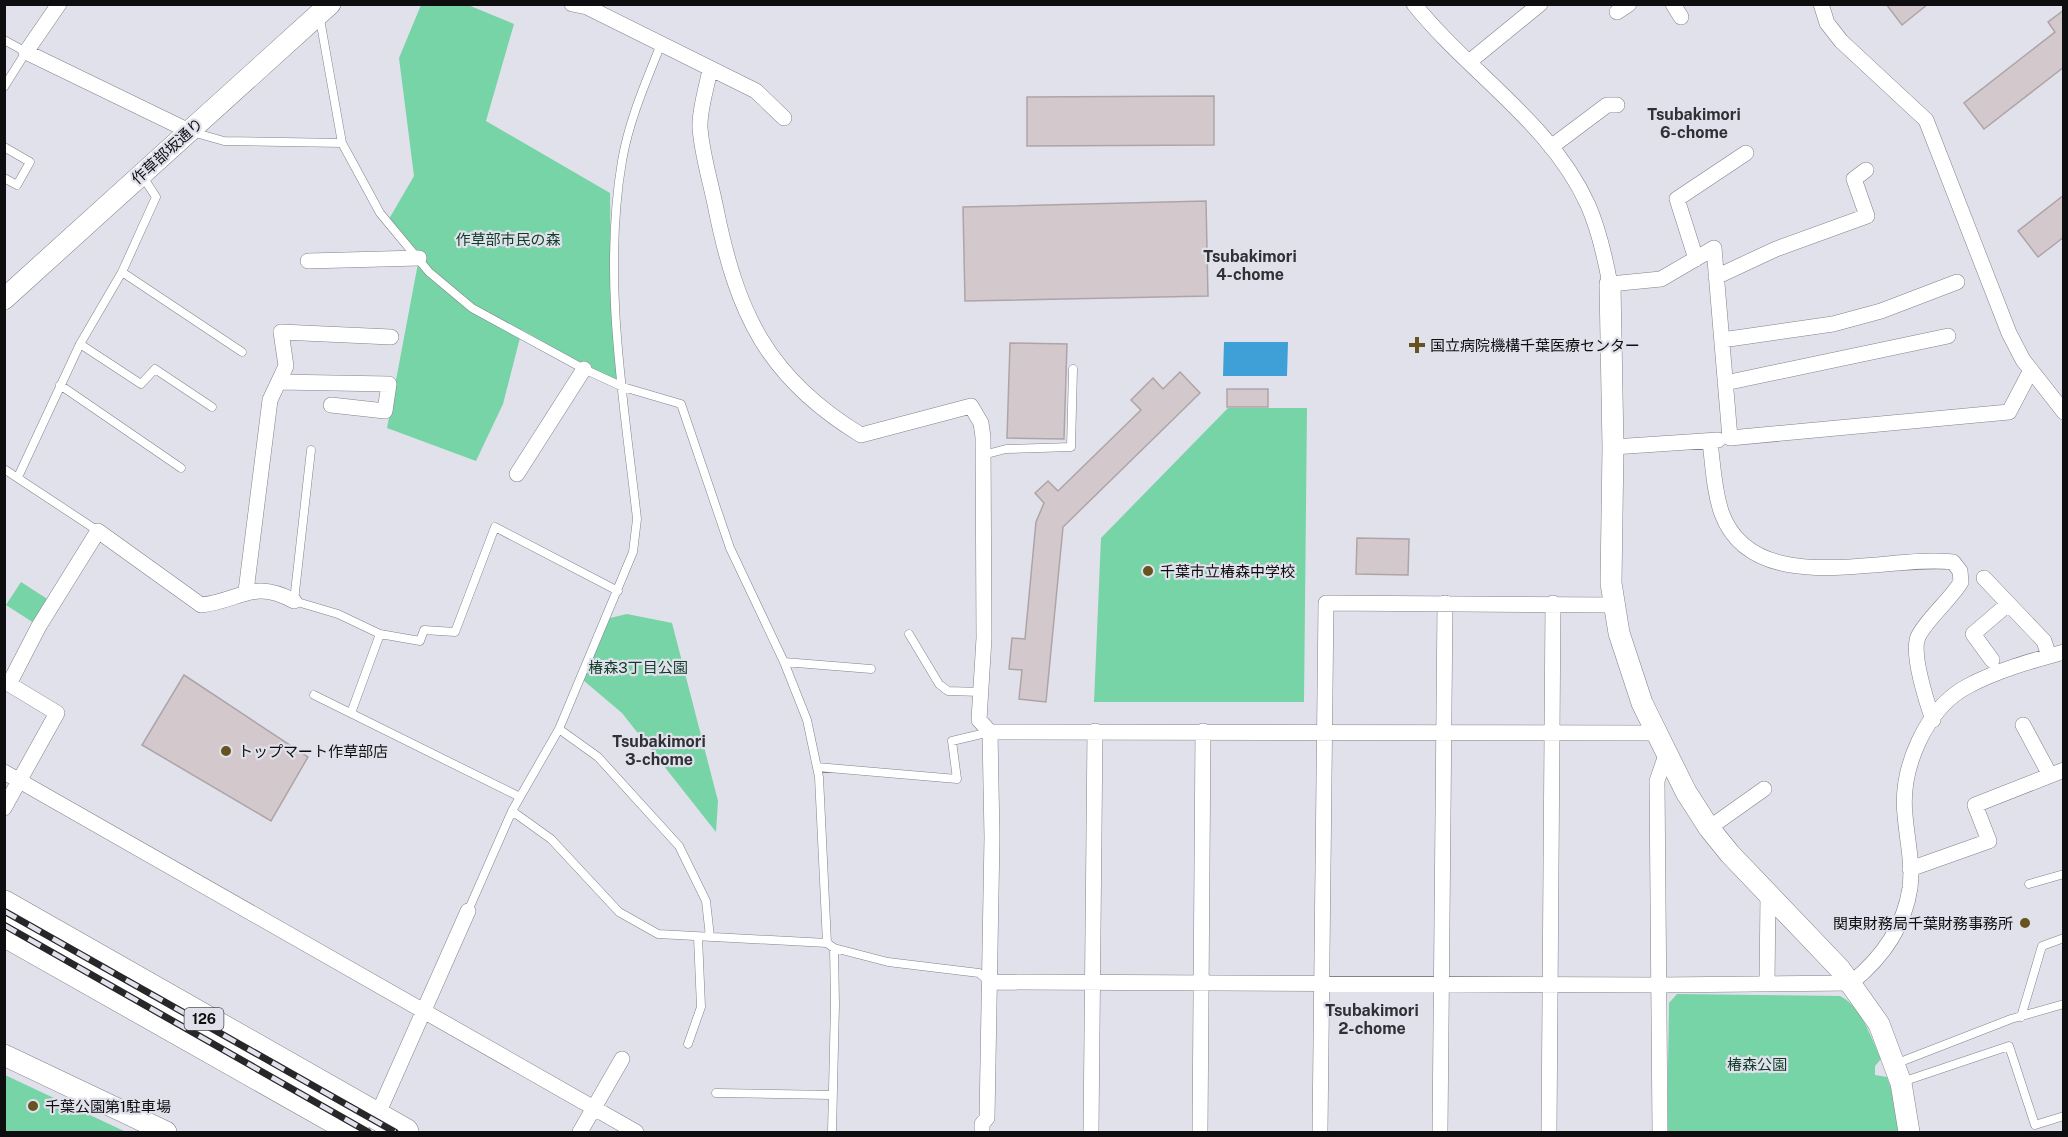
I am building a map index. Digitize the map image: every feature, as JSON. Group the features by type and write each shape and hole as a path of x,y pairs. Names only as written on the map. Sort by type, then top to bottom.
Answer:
{"highway":[{"name":"126","path":"4,904 405,1132"},
{"name":"126","path":"4,933 356,1132"}],"street":[{"path":"59,4 26,52 189,131"},
{"path":"572,4 587,7 756,91 784,118"},
{"path":"1414,4 1551,147 1587,204 1598,232 1610,284 1613,605 1642,703 1666,754 1709,828 1851,983 1879,1024 1897,1074 1912,1130"},
{"path":"1469,62 1540,4"},
{"path":"1821,4 1827,24 1841,41 1926,120 2009,333 2023,360 2064,411"},
{"name":"作草部坂通り","path":"4,299 325,9"},
{"path":"710,69 700,126 727,261 751,325 771,355 791,381 813,402 861,435 971,406 981,423 984,638 979,720 990,732 987,1118 982,1124 982,1132"},
{"path":"1551,147 1607,105 1617,105"},
{"path":"1696,259 1677,199 1746,153"},
{"path":"1716,277 1776,249 1867,216 1854,179 1866,170"},
{"path":"1610,284 1661,279 1714,248 1730,438"},
{"path":"308,261 419,258"},
{"path":"1722,340 1833,324 1881,311 1957,282"},
{"path":"246,591 270,400 286,366 281,332 391,337"},
{"path":"1725,383 1948,336"},
{"path":"517,474 584,369"},
{"path":"1613,447 1710,442 1730,438 2009,412 2031,370"},
{"path":"279,382 389,384 385,411 331,405"},
{"path":"1710,442 1722,516 1742,544 1757,554 1781,563 1828,569 1953,562 1960,572 1962,582 1918,638 1920,676 1933,720"},
{"path":"4,808 57,712 9,684 39,626 98,531 201,605 215,603 246,591 265,590 294,601"},
{"path":"989,982 1660,985 1851,983 1872,966 1902,920 1910,888 1910,845 1904,814 1905,792 1910,766 1921,734 1940,709 1966,687 2011,667 2056,654 1984,578"},
{"path":"1320,1132 1326,603 1613,605"},
{"path":"1440,1132 1445,603"},
{"path":"1549,1132 1553,603"},
{"path":"1992,660 1973,634 2008,604"},
{"path":"1910,869 1989,841 1975,805 2056,773 2023,725"},
{"path":"990,732 1553,730 1655,733"},
{"path":"1091,1132 1095,731"},
{"path":"1200,1132 1203,731"},
{"path":"1660,1132 1658,781 1666,754"},
{"path":"4,772 636,1132"},
{"path":"1709,828 1764,789"},
{"path":"1767,984 1768,895"},
{"path":"377,1116 468,911"},
{"path":"4,1055 165,1132"},
{"path":"580,1132 622,1059"}],"lane":[{"path":"325,9 342,143 380,213 429,272 472,308 584,369 623,387 681,404 730,548 784,662 807,720 817,767 835,1004 831,1095 834,1107 832,1132"},
{"path":"4,40 26,52 4,87"},
{"path":"468,911 512,810 559,729 633,552 637,519 614,284 619,188 623,159 637,107 661,45"},
{"path":"189,131 224,141 342,143"},
{"path":"4,147 30,162 17,185 4,178"},
{"path":"18,477 80,344 122,272 156,197 142,176"},
{"path":"122,272 242,352"},
{"path":"80,344 141,384 155,369 212,407"},
{"path":"983,455 1006,449 1071,447 1073,369"},
{"path":"60,385 182,468"},
{"path":"311,450 294,601 338,614 380,634 420,641 424,630 455,632 495,527 618,591"},
{"path":"4,469 98,531"},
{"path":"351,714 380,634"},
{"path":"909,634 939,684 948,691 981,692"},
{"path":"784,662 871,669"},
{"path":"314,695 520,797"},
{"path":"559,729 598,757 679,846 706,901 710,937"},
{"path":"817,767 957,779 952,741 990,732"},
{"path":"512,810 551,839 619,912 658,933 830,946 888,962 979,973 989,982"},
{"path":"2029,884 2064,874"},
{"path":"688,1044 701,1006 698,937"},
{"path":"2021,1017 2042,946 2064,938"},
{"path":"1897,1074 2021,1017 2064,1004"},
{"path":"1897,1074 2010,1046 2035,1125 2064,1116"},
{"path":"716,1093 831,1095"}],"green space":[{"name":"作草部市民の森","path":"421,5 468,5 514,24 486,121 610,193 611,279 620,375 614,381 522,330 503,404 476,461 387,428 419,258 389,219 414,176 399,58"},
{"path":"1228,408 1307,408 1304,702 1094,702 1101,538"},
{"path":"21,582 52,602 37,625 6,605"},
{"name":"椿森3丁目公園","path":"627,614 672,623 718,801 716,832 622,713 583,680 610,618"},
{"name":"椿森公園","path":"1677,994 1840,996 1848,1001 1860,1015 1881,1059 1875,1066 1875,1075 1887,1077 1900,1115 1898,1132 1667,1132 1669,1003"},
{"name":"千葉公園第1駐車場","path":"5,1075 126,1132 5,1132"}],"water":[{"path":"1224,342 1288,342 1287,376 1223,376"}],"building":[{"path":"1886,4 1928,4 1902,25"},
{"path":"2064,10 2064,67 1984,129 1964,103 2055,32 2048,22"},
{"path":"1214,96 1214,145 1027,146 1027,97"},
{"path":"2064,195 2064,237 2038,257 2018,231"},
{"path":"1206,201 1208,296 965,301 963,207"},
{"path":"1010,343 1067,344 1064,439 1007,438"},
{"path":"1180,372 1200,393 1063,527 1046,702 1019,699 1022,670 1009,669 1012,638 1025,639 1036,522 1044,503 1035,493 1048,481 1058,491 1141,410 1131,400 1153,378 1163,389"},
{"path":"1227,389 1268,389 1268,407 1227,407"},
{"path":"1357,538 1409,539 1408,575 1356,574"},
{"name":"トップマート作草部店","path":"184,675 308,757 271,821 142,745"}],"railway":[{"path":"4,911 395,1132"},
{"path":"4,925 368,1132"}],"place":[{"name":"国立病院機構千葉医療センター","path":"1417,345"},
{"name":"千葉市立椿森中学校","path":"1148,571"},
{"name":"トップマート作草部店","path":"226,751"},
{"name":"関東財務局千葉財務事務所","path":"2025,923"},
{"name":"千葉公園第1駐車場","path":"33,1106"}],"district":[{"name":"Tsubakimori 6-chome","path":"1694,123"},
{"name":"Tsubakimori 4-chome","path":"1250,265"},
{"name":"Tsubakimori 3-chome","path":"659,750"},
{"name":"Tsubakimori 2-chome","path":"1372,1019"}]}
